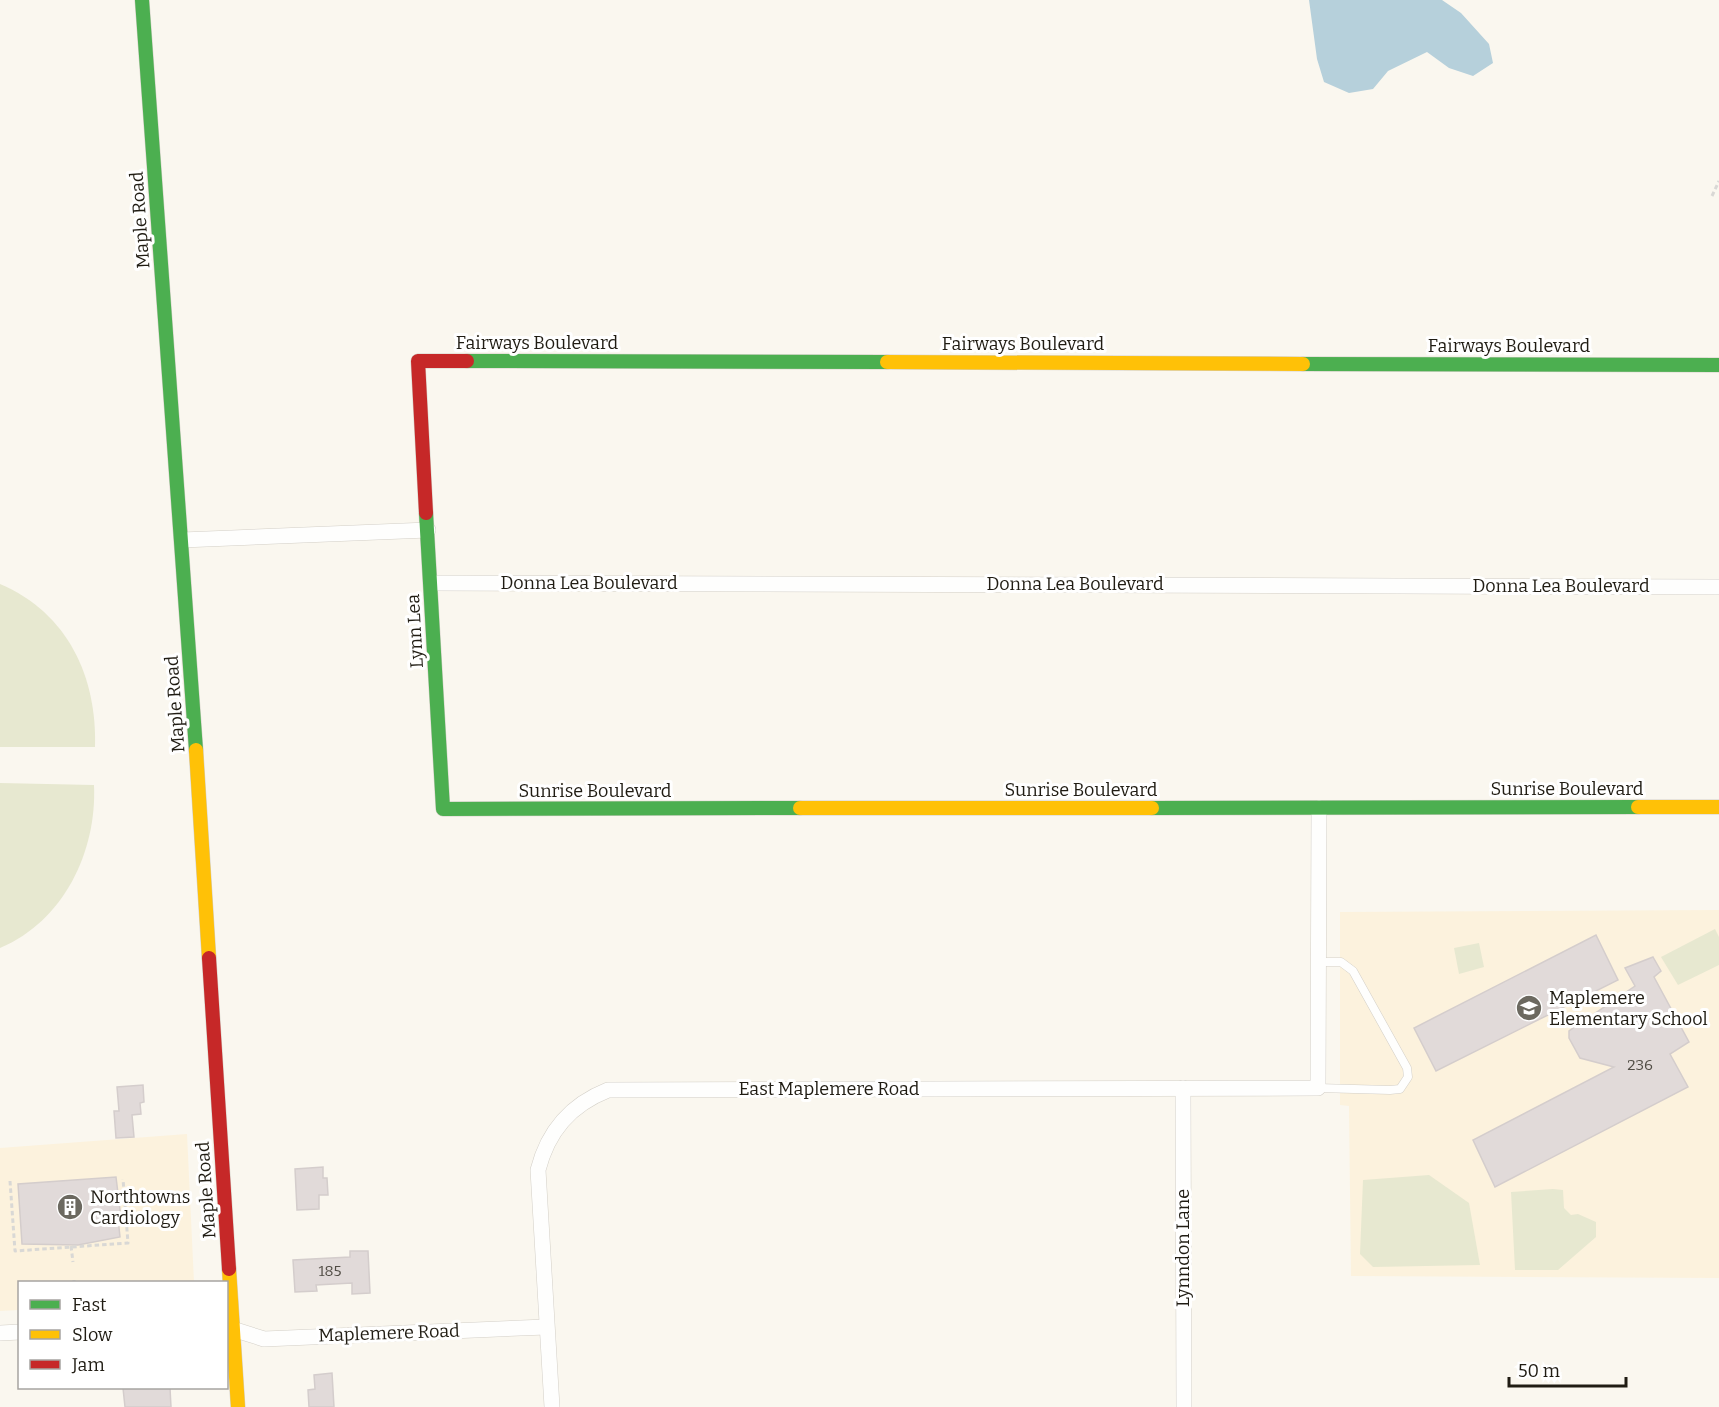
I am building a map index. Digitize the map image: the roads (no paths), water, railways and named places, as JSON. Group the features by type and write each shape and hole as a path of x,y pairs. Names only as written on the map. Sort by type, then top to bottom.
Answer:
{"street":[{"name":"Maple Road","path":"142,0 182,540 227,1281"},
{"name":"Fairways Boulevard","path":"423,452 418,361 1719,365"},
{"name":"Lynn Lea","path":"423,452 443,809"},
{"path":"182,540 428,530"},
{"name":"Donna Lea Boulevard","path":"431,583 1719,587"},
{"name":"Sunrise Boulevard","path":"443,809 1719,807"},
{"path":"1318,1088 1319,808"},
{"name":"Lynndon Lane","path":"1183,1088 1184,1407"},
{"name":"East Maplemere Road","path":"552,1407 538,1170 543,1154 562,1120 577,1106 608,1090 1318,1088"},
{"name":"Maple Road","path":"228,1295 238,1407"},
{"name":"Maplemere Road","path":"230,1328 264,1339 546,1326"},
{"path":"0,1333 18,1332"}],"lane":[{"path":"1318,962 1341,962 1353,971 1407,1068 1408,1077 1400,1089 1318,1088"}],"water":[{"path":"1309,0 1442,0 1461,13 1489,44 1493,63 1473,76 1449,68 1427,52 1388,71 1373,89 1349,93 1324,82 1317,59"}],"place":[{"name":"Maplemere Elementary School","path":"1529,1008"},
{"name":"Northtowns Cardiology","path":"70,1207"}]}
